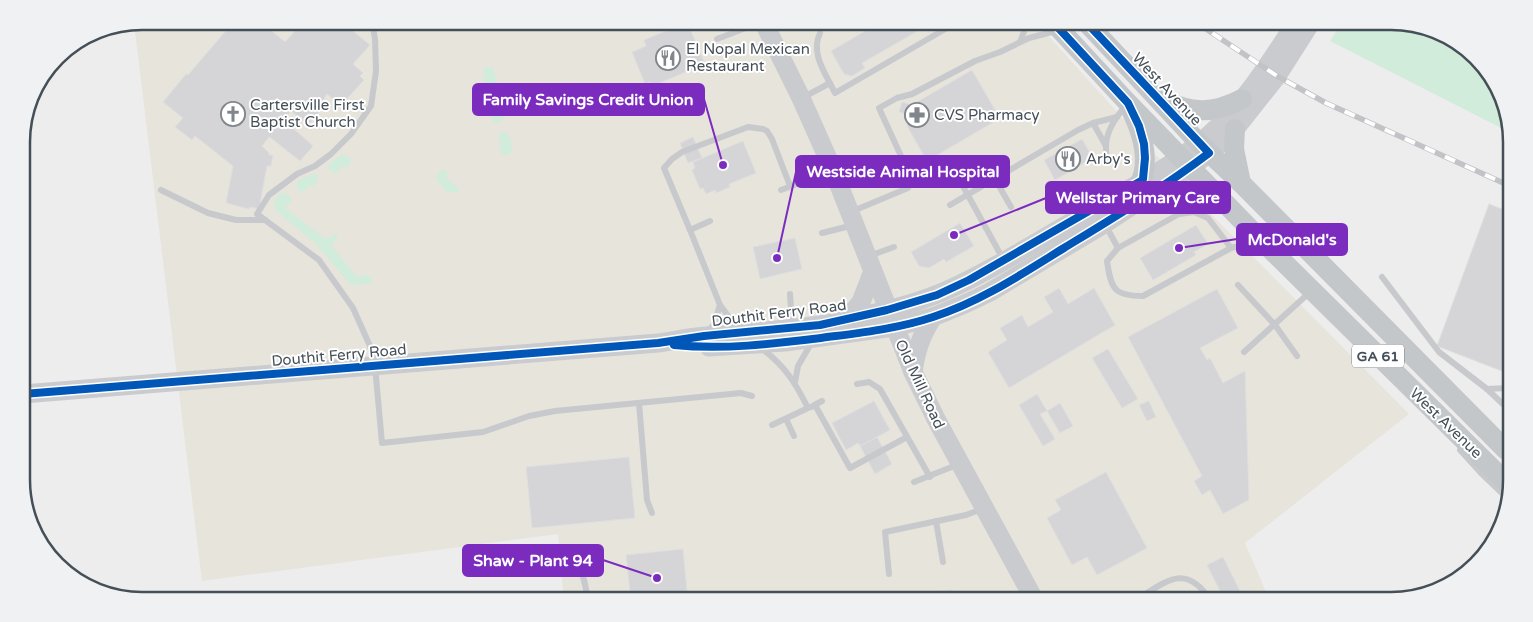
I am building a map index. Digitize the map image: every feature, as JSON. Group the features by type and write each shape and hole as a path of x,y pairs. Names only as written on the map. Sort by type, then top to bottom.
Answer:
{"main road":[{"name":"West Avenue","path":"1059,30 1122,110 1185,162 1503,479"},
{"name":"West Avenue","path":"1093,30 1204,148 1503,447"},
{"path":"1154,95 1183,108 1202,111 1218,109 1242,99"},
{"path":"1122,110 1139,126 1144,144 1144,169 1141,182"},
{"path":"1235,129 1234,149 1241,183"}],"street":[{"name":"Old Mill Road","path":"767,30 801,98 833,170 913,372 936,419 1030,592"},
{"path":"1204,148 1219,126 1266,68 1291,30"},
{"path":"1185,162 1235,129 1277,76 1306,30"},
{"name":"Douthit Ferry Road","path":"1100,216 1141,182 1185,162"},
{"name":"Douthit Ferry Road","path":"30,393 658,343 846,320 933,317 967,304 1008,270 1100,216 1185,162"},
{"path":"846,320 861,302 870,264"},
{"name":"Douthit Ferry Road","path":"658,343 698,348 758,345 814,339 891,318 921,300 1008,270"},
{"path":"913,372 915,355 921,337 933,317"}],"lane":[{"path":"374,30 376,39 376,71 371,106 351,134 331,154 315,166 297,174 268,195 258,214 319,260 353,308 370,346 375,366 382,443 483,432 542,413 741,393 752,396"},
{"path":"717,39 740,30"},
{"path":"820,33 817,40 816,53 835,93 944,30"},
{"path":"1020,42 1025,30"},
{"path":"822,232 908,188 901,156 879,108 897,98 912,94 975,61 1048,30"},
{"path":"801,98 830,83"},
{"path":"950,205 1078,130 1122,110"},
{"path":"1106,162 1106,146 1110,130 1122,110"},
{"path":"1093,123 1106,146"},
{"path":"742,333 720,305 664,168 682,152 752,127 763,128 772,139 790,186"},
{"path":"953,168 1008,270"},
{"path":"781,190 833,170"},
{"path":"995,178 1011,208"},
{"path":"161,190 208,213 236,220 265,220"},
{"path":"1231,248 1208,218 1194,212 1179,214 1118,248 1107,262 1109,277 1115,290 1127,296 1143,296 1231,248 1242,245 1254,232"},
{"path":"1100,216 1118,248"},
{"path":"690,230 710,221"},
{"path":"870,264 894,247"},
{"path":"1382,277 1439,352 1487,389 1503,404"},
{"path":"1238,285 1275,325 1296,356"},
{"path":"1244,352 1312,290"},
{"path":"790,294 792,328"},
{"path":"704,336 714,324 720,305"},
{"path":"795,382 798,366 814,339"},
{"path":"758,345 786,370 795,382 808,408"},
{"path":"857,384 869,382 880,389 930,477"},
{"path":"1487,389 1503,388"},
{"path":"772,425 822,401"},
{"path":"639,403 646,500 652,513"},
{"path":"815,405 850,468 907,437"},
{"path":"786,419 794,436"},
{"path":"1444,422 1460,450 1502,493"},
{"path":"914,482 960,463"},
{"path":"890,574 885,532 966,515 985,508"},
{"path":"936,521 943,562"},
{"path":"495,556 547,552 567,557 578,568 584,580 586,592"},
{"path":"1148,592 1170,580 1188,578 1199,585 1205,592"}],"shaded area":[{"path":"135,30 1043,30 1191,194 1409,414 1245,543 1266,592 563,592 558,534 202,581"}],"green space":[{"path":"1337,30 1391,30 1413,32 1447,45 1470,63 1488,86 1499,113 1502,128 1330,41"},
{"path":"485,66 493,68 497,81 496,86 490,90 485,87 483,71"},
{"path":"492,100 498,101 503,109 504,118 500,122 494,123 492,119 490,102"},
{"path":"501,131 508,134 511,140 512,152 504,156 500,152 499,133"},
{"path":"343,154 352,160 347,168 342,166 336,174 329,170 327,167 330,163"},
{"path":"444,169 448,172 446,176 449,181 459,188 458,192 447,192 436,179 438,173"},
{"path":"314,173 317,175 318,180 313,187 310,185 302,193 297,189 297,181"},
{"path":"284,193 289,195 292,200 285,208 326,239 335,233 338,237 331,245 357,277 366,274 368,278 372,277 371,284 351,285 315,243 275,210 275,199"}],"building":[{"name":"Cartersville First Baptist Church","path":"227,30 271,30 285,42 296,30 352,30 370,45 353,64 363,73 360,76 364,80 344,102 341,99 338,103 327,94 322,102 325,105 308,125 291,111 284,120 313,146 300,161 269,137 262,146 269,155 273,155 271,166 267,166 259,209 250,207 249,209 226,203 233,166 195,136 192,140 175,127 183,118 163,102 186,74 188,75"},
{"name":"El Nopal Mexican Restaurant","path":"668,30 690,30 705,64 652,86 650,82 645,84 632,52 646,46 644,40"},
{"path":"867,30 919,30 862,63 865,68 852,76 844,74 831,51"},
{"path":"972,70 998,115 997,120 927,161 907,126 912,105"},
{"path":"902,102 912,105 910,115 899,112"},
{"path":"693,137 702,158 688,163 680,143"},
{"name":"Arby's","path":"1082,139 1093,158 1055,180 1044,160"},
{"path":"743,141 756,173 729,184 730,187 716,193 715,190 706,194 703,188 700,189 692,170 695,168 693,162"},
{"path":"1489,204 1503,210 1503,371 1437,346"},
{"path":"960,223 974,246 946,262 944,259 929,268 919,266 911,252"},
{"path":"1196,225 1208,244 1194,252 1196,255 1153,280 1140,258"},
{"path":"795,238 802,269 760,279 753,247"},
{"path":"1059,288 1068,304 1094,288 1115,325 1009,388 988,352 1007,340 1000,328 1022,315 1028,327 1053,312 1044,297"},
{"path":"1217,289 1238,328 1200,348 1207,360 1210,358 1223,383 1245,371 1249,500 1223,514 1210,490 1202,495 1194,481 1202,476 1128,337"},
{"path":"1108,349 1138,399 1122,408 1092,358"},
{"path":"1037,394 1047,411 1040,414 1055,439 1043,446 1019,405"},
{"path":"874,401 890,430 860,446 858,443 846,450 832,423"},
{"path":"1149,401 1156,417 1147,421 1139,405"},
{"path":"1060,403 1073,426 1060,433 1047,411"},
{"path":"877,437 892,464 875,474 860,446"},
{"path":"629,457 635,518 532,528 526,467"},
{"path":"1106,472 1147,548 1097,575 1087,557 1072,565 1047,518 1061,510 1055,500"},
{"path":"683,549 687,592 630,592 626,555"},
{"path":"1223,557 1240,592 1220,592 1207,565"},
{"path":"952,590 952,592 933,592"}],"railway":[{"path":"1208,30 1277,76 1326,103 1503,183"}],"cycle path":[{"path":"30,393 658,343 704,336 820,325 887,310 937,295 969,280 1143,179 1144,144 1139,126 1128,103 1060,30"},
{"path":"674,345 729,347 821,338 891,328 950,311 1000,287 1032,268 1138,202 1209,153 1093,30"}],"place":[{"name":"El Nopal Mexican Restaurant","path":"668,58"},
{"name":"Cartersville First Baptist Church","path":"233,114"},
{"name":"CVS Pharmacy","path":"917,115"},
{"name":"Arby's","path":"1068,159"},
{"name":"Family Savings Credit Union","path":"723,165"},
{"name":"Wellstar Primary Care","path":"954,235"},
{"name":"McDonald's","path":"1179,248"},
{"name":"Westside Animal Hospital","path":"777,258"},
{"name":"Shaw - Plant 94","path":"657,578"}]}
